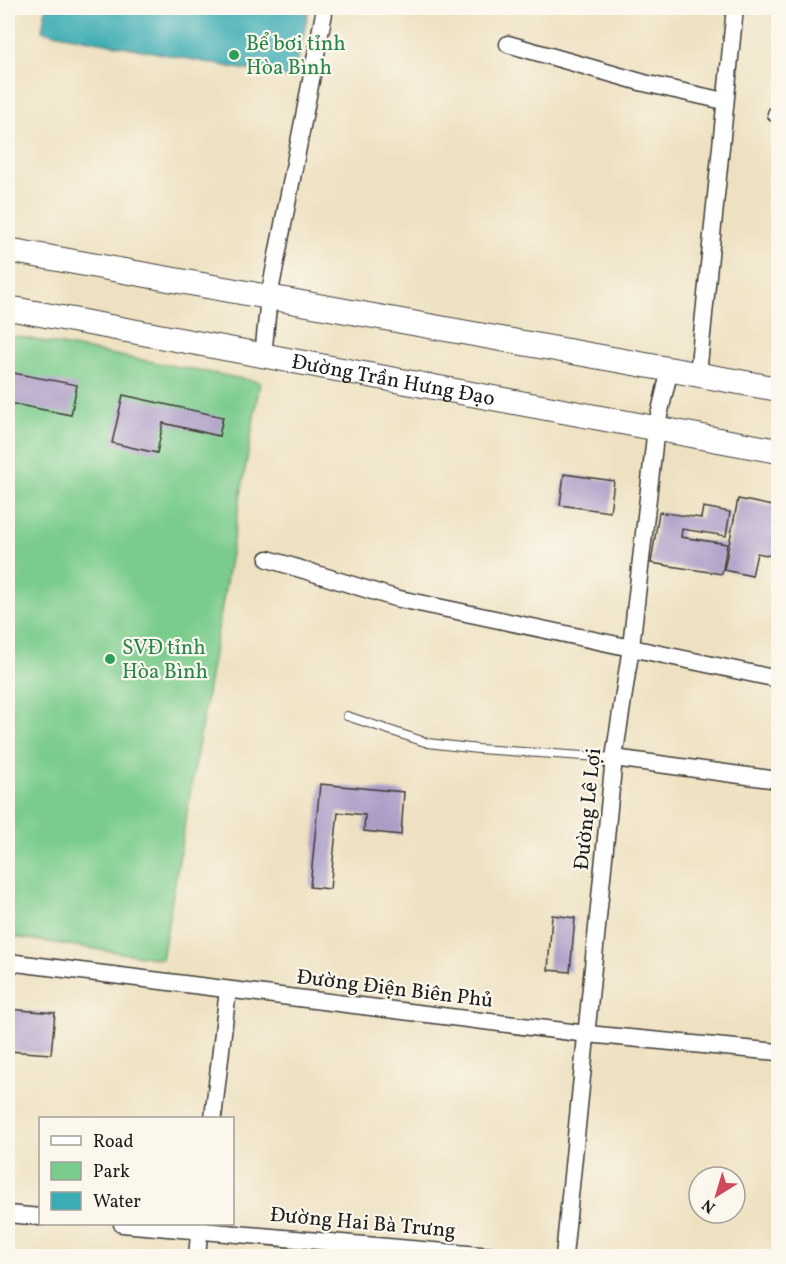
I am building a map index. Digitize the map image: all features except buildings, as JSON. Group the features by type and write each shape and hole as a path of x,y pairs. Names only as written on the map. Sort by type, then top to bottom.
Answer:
{"main road":[{"path":"8,250 778,389"},
{"name":"Đường Trần Hưng Đạo","path":"8,309 778,451"}],"street":[{"path":"263,356 269,297 325,8"},
{"path":"699,374 724,101 735,8"},
{"path":"508,44 644,84 724,101"},
{"name":"Đường Lê Lợi","path":"564,1257 614,758 631,647 656,428 670,369"},
{"path":"268,559 395,598 778,679"},
{"path":"614,758 778,780"},
{"name":"Đường Điện Biên Phủ","path":"8,962 588,1034 778,1052"},
{"path":"213,1117 228,990"},
{"path":"8,1214 39,1217"},
{"name":"Đường Hai Bà Trưng","path":"148,1225 200,1227 373,1251 492,1257"},
{"path":"197,1257 200,1227"}],"lane":[{"path":"347,716 428,743 478,749 614,758"}],"green space":[{"name":"SVĐ tỉnh Hòa Bình","path":"8,335 260,382 162,959 8,936"}],"water":[{"name":"Bể bơi tỉnh Hòa Bình","path":"46,8 309,8 294,79 42,31"}],"place":[{"name":"Bể bơi tỉnh Hòa Bình","path":"234,55"},
{"name":"SVĐ tỉnh Hòa Bình","path":"110,659"}]}
